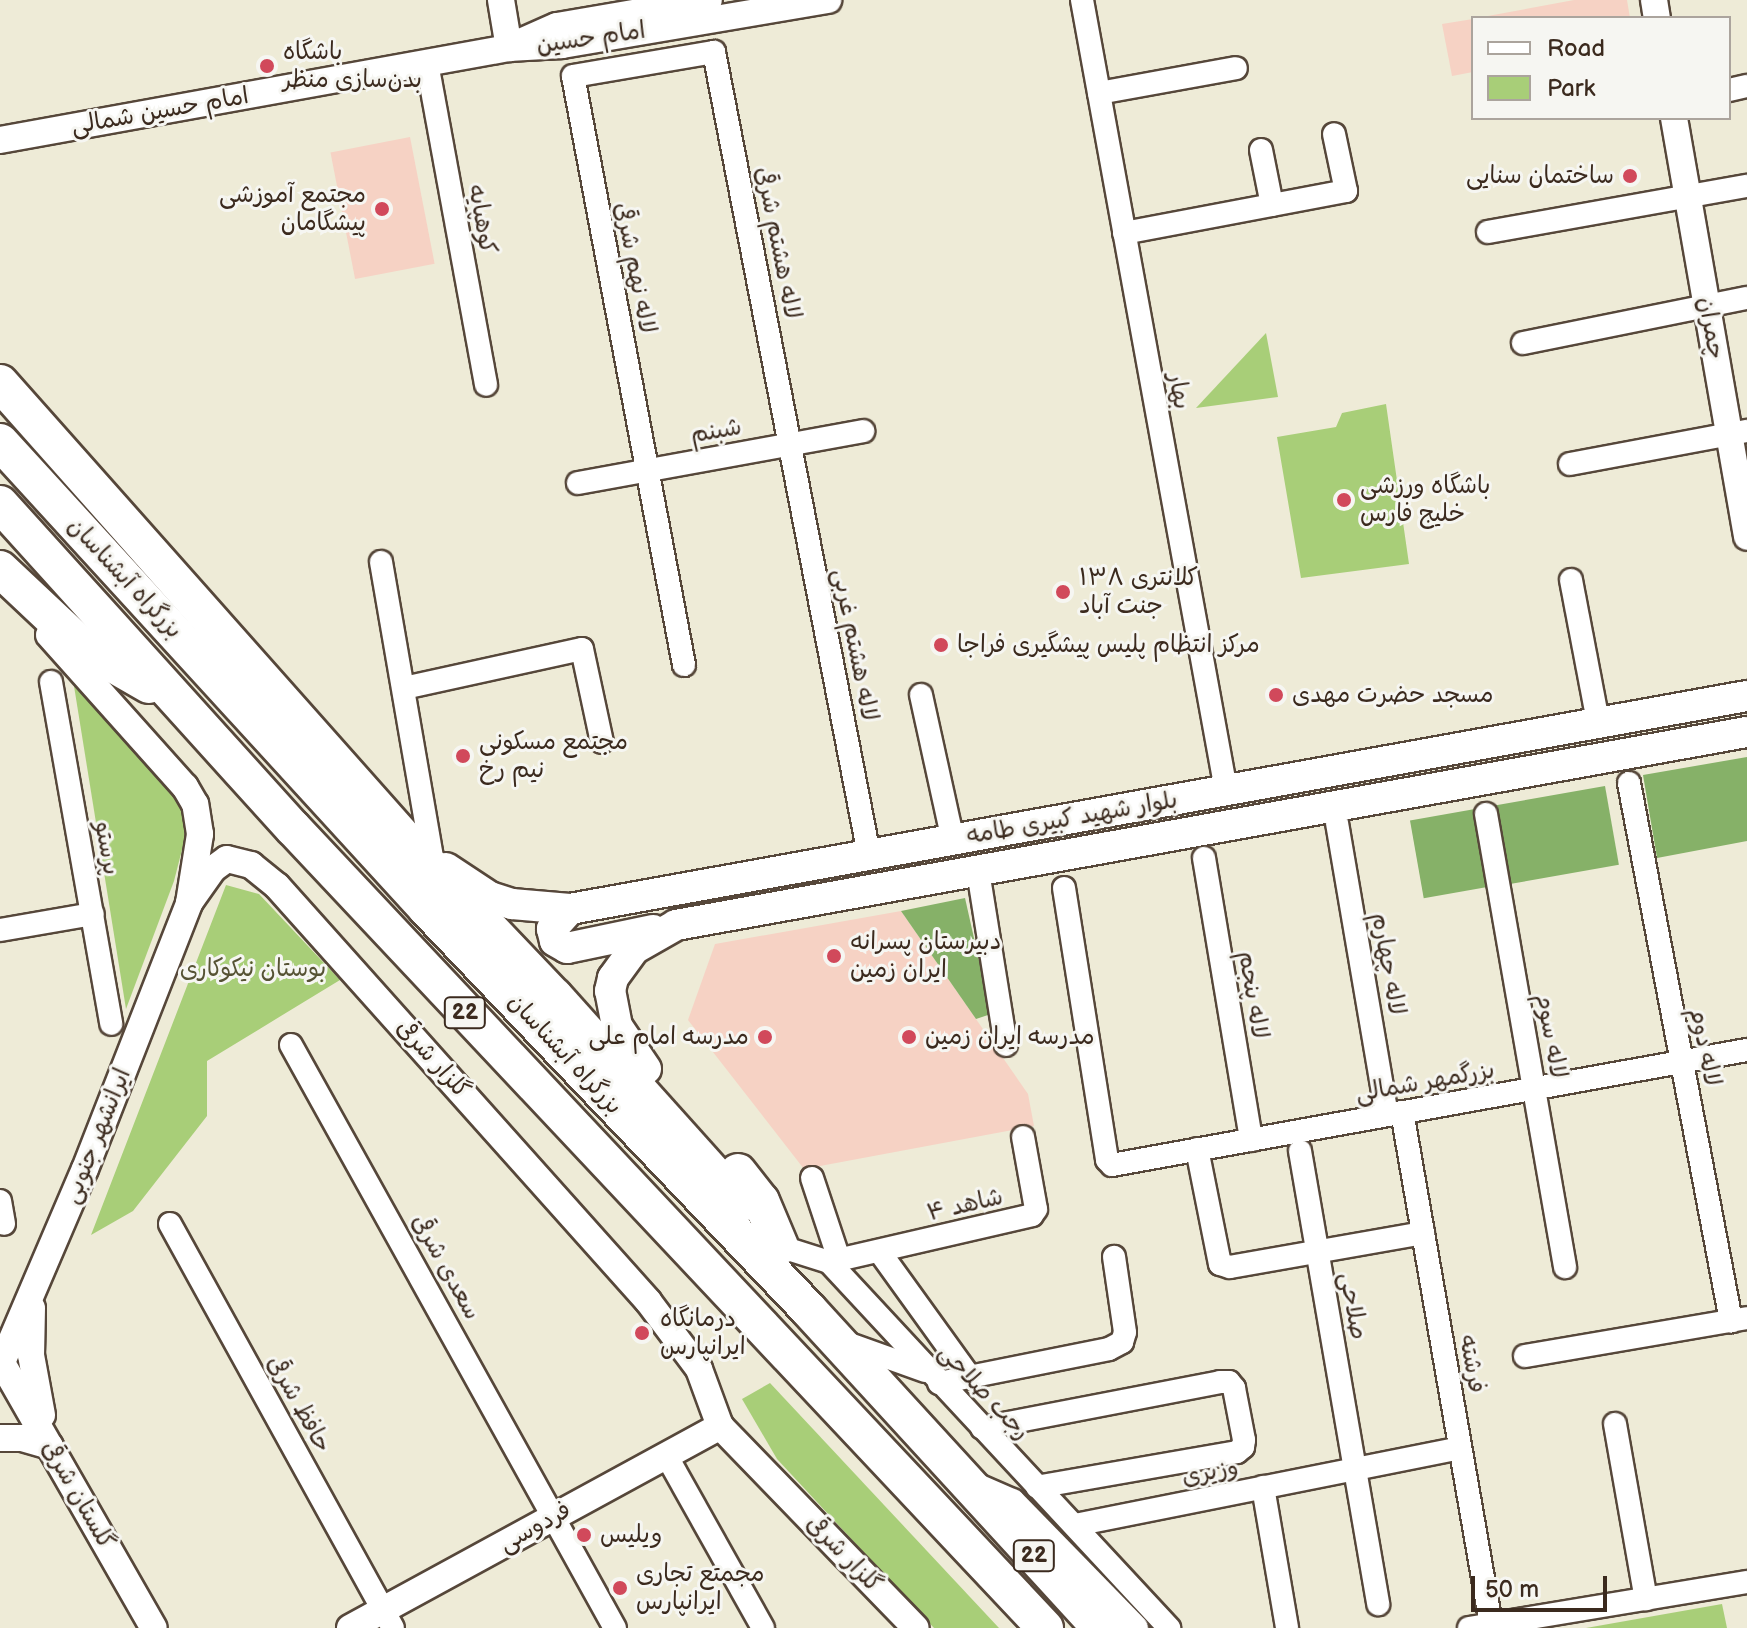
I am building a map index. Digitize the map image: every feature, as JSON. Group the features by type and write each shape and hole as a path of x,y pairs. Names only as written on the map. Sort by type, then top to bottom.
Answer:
{"highway":[{"path":"0,383 780,1246"},
{"name":"بزرگراه آبشناسان","path":"0,442 427,909 808,1309 1100,1628"},
{"name":"بزرگراه آبشناسان","path":"0,504 293,828 1045,1628"},
{"path":"0,569 83,647 182,704"},
{"path":"646,1069 754,1190 808,1309"}],"main road":[{"name":"بلوار شهید کبیری طامه","path":"422,852 490,897 512,904 570,909 1747,696"},
{"path":"1689,708 1701,714 1703,722 1703,730 1696,741"},
{"name":"بلوار شهید کبیری طامه","path":"646,1069 617,1026 611,1000 613,978 634,949 676,925 1747,732"},
{"path":"570,909 552,929 555,941 567,948 676,925"}],"street":[{"path":"501,0 509,48"},
{"name":"امام حسین","path":"509,48 557,26 709,0"},
{"name":"امام حسین","path":"509,48 562,45 828,0"},
{"name":"بهار","path":"1082,0 1226,790"},
{"name":"امام حسین شمالی","path":"0,140 509,48"},
{"name":"لاله هشتم شرقی","path":"573,76 714,52 790,444"},
{"name":"کوهپایه","path":"427,63 486,385"},
{"path":"1099,93 1236,68"},
{"name":"لاله نهم شرقی","path":"573,76 684,665"},
{"name":"چمران","path":"1674,120 1707,305 1738,432 1747,537"},
{"path":"1124,233 1346,191 1334,134"},
{"path":"1261,150 1272,205"},
{"path":"1488,232 1747,186"},
{"path":"1523,343 1747,298"},
{"name":"شبنم","path":"578,483 863,431"},
{"path":"1570,464 1738,432"},
{"name":"لاله هشتم غربی","path":"790,444 869,855"},
{"path":"381,562 404,688 422,852"},
{"path":"0,575 190,795 200,834 189,903"},
{"path":"1571,580 1598,722"},
{"path":"404,688 582,649 602,742"},
{"name":"پرستو","path":"51,682 111,1024"},
{"path":"921,695 953,840"},
{"name":"لاله دوم","path":"1629,783 1681,1061 1739,1320"},
{"name":"لاله سوم","path":"1486,814 1565,1267"},
{"name":"لاله چهارم","path":"1337,823 1395,1114"},
{"name":"لاله پنجم","path":"1204,858 1251,1140"},
{"name":"گلزار شرقی","path":"189,903 213,869 227,859 251,865 277,886 562,1201 648,1301 699,1369 720,1426 916,1628"},
{"path":"978,871 1006,1045"},
{"name":"بزرگمهر شمالی","path":"1064,888 1107,1160 1112,1165 1747,1050"},
{"name":"ایرانشهر جنوبی","path":"1,1365 85,1169 189,903"},
{"path":"0,930 93,914"},
{"name":"سعدی شرقی","path":"291,1045 556,1515 615,1628"},
{"name":"فرشته","path":"1395,1114 1423,1233 1459,1448 1480,1626"},
{"name":"شاهد ۴","path":"834,1260 1032,1215 1036,1209 1023,1137"},
{"path":"1197,1149 1220,1264 1230,1267 1317,1254 1423,1233"},
{"name":"صلاحی","path":"1300,1151 1378,1604"},
{"path":"812,1178 834,1260"},
{"path":"0,1201 4,1224"},
{"name":"حافظ شرقی","path":"170,1224 388,1619"},
{"name":"رجب صلاحی","path":"735,1232 834,1260 934,1378 1169,1628"},
{"path":"879,1251 970,1377"},
{"path":"837,1340 934,1378 970,1377 1109,1349 1122,1342 1125,1332 1114,1257"},
{"path":"0,1438 22,1438 50,1446 31,1355 33,1291"},
{"path":"1525,1356 1739,1320"},
{"name":"گلستان شرقی","path":"1,1365 154,1628"},
{"path":"982,1428 1229,1382 1234,1388 1243,1447 1237,1452 1037,1487"},
{"path":"1615,1424 1646,1599"},
{"name":"فردوسی","path":"350,1628 388,1619 556,1515 720,1426"},
{"name":"وزیری","path":"1075,1525 1459,1448"},
{"path":"666,1455 763,1628"},
{"path":"968,1483 1012,1502 1135,1628"},
{"path":"1263,1487 1287,1628"},
{"path":"938,1516 1025,1628"},
{"path":"1480,1626 1747,1582"}],"shaded area":[{"path":"1574,0 1627,0 1630,16 1488,16"},
{"path":"1471,19 1471,72 1452,76 1442,24"},
{"name":"مجتمع آموزشی پیشگامان","path":"410,137 435,264 355,279 330,152"},
{"path":"901,911 1028,1094 1034,1126 804,1169 688,1020 715,944"}],"green space":[{"path":"1266,333 1278,397 1196,408"},
{"name":"باشگاه ورزشی خلیج فارس","path":"1386,404 1409,564 1301,578 1277,437 1336,427 1342,413"},
{"path":"74,686 130,743 172,794 183,813 185,838 174,881 126,1009"},
{"path":"1747,757 1747,841 1657,858 1643,775"},
{"path":"1605,786 1619,865 1509,884 1495,805"},
{"path":"1475,809 1489,887 1424,898 1410,820"},
{"name":"بوستان نیکوکاری","path":"226,885 259,894 340,980 207,1061 207,1116 133,1211 91,1235"},
{"path":"965,898 991,1014 976,1019 901,911"},
{"path":"770,1383 999,1628 934,1628 777,1459 742,1399"},
{"path":"1722,1604 1727,1628 1586,1628"}],"place":[{"name":"باشگاه بدن‌سازی منظر","path":"267,66"},
{"name":"ساختمان سنایی","path":"1630,176"},
{"name":"مجتمع آموزشی پیشگامان","path":"382,209"},
{"name":"باشگاه ورزشی خلیج فارس","path":"1344,500"},
{"name":"کلانتری ۱۳۸ جنت آباد","path":"1063,592"},
{"name":"مرکز انتظام پلیس پیشگیری فراجا","path":"941,645"},
{"name":"مسجد حضرت مهدی","path":"1276,695"},
{"name":"مجتمع مسکونی نیم رخ","path":"463,756"},
{"name":"دبیرستان پسرانه ایران زمین","path":"834,956"},
{"name":"مدرسه امام علی","path":"765,1037"},
{"name":"مدرسه ایران زمین","path":"909,1037"},
{"name":"درمانگاه ایرانپارس","path":"642,1333"},
{"name":"ویلیس","path":"584,1535"},
{"name":"مجمتع تجاری ایرانپارس","path":"620,1588"}]}
